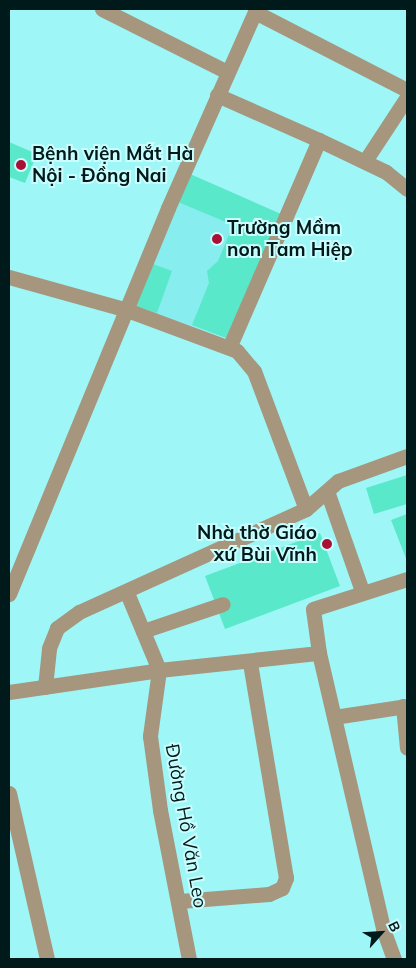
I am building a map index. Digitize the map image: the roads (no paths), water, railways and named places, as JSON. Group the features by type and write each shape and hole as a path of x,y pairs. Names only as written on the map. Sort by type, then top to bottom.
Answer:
{"street":[{"path":"102,9 227,72"},
{"path":"9,594 217,95 255,10 407,90"},
{"path":"217,95 365,161 407,189"},
{"path":"365,161 407,96"},
{"path":"230,346 320,140"},
{"path":"9,277 127,310 230,346 254,371 306,509"},
{"path":"45,687 49,648 58,628 79,612 127,593 306,509 338,481 356,472 407,456"},
{"path":"328,491 362,591"},
{"path":"394,959 383,929 319,653 313,609 362,591 407,579"},
{"path":"127,593 159,670"},
{"path":"143,631 223,604"},
{"path":"9,692 159,670 250,662 319,653"},
{"path":"180,901 270,894 282,888 286,878 250,662"},
{"name":"Đường Hồ Văn Leo","path":"159,670 150,736 160,810 180,901 189,959"},
{"path":"334,717 405,706 407,748"},
{"path":"9,793 47,959"}],"place":[{"name":"Bệnh viện Mắt Hà Nội - Đồng Nai","path":"21,165"},
{"name":"Trường Mầm non Tam Hiệp","path":"217,239"},
{"name":"Nhà thờ Giáo xứ Bùi Vĩnh","path":"327,544"}]}
